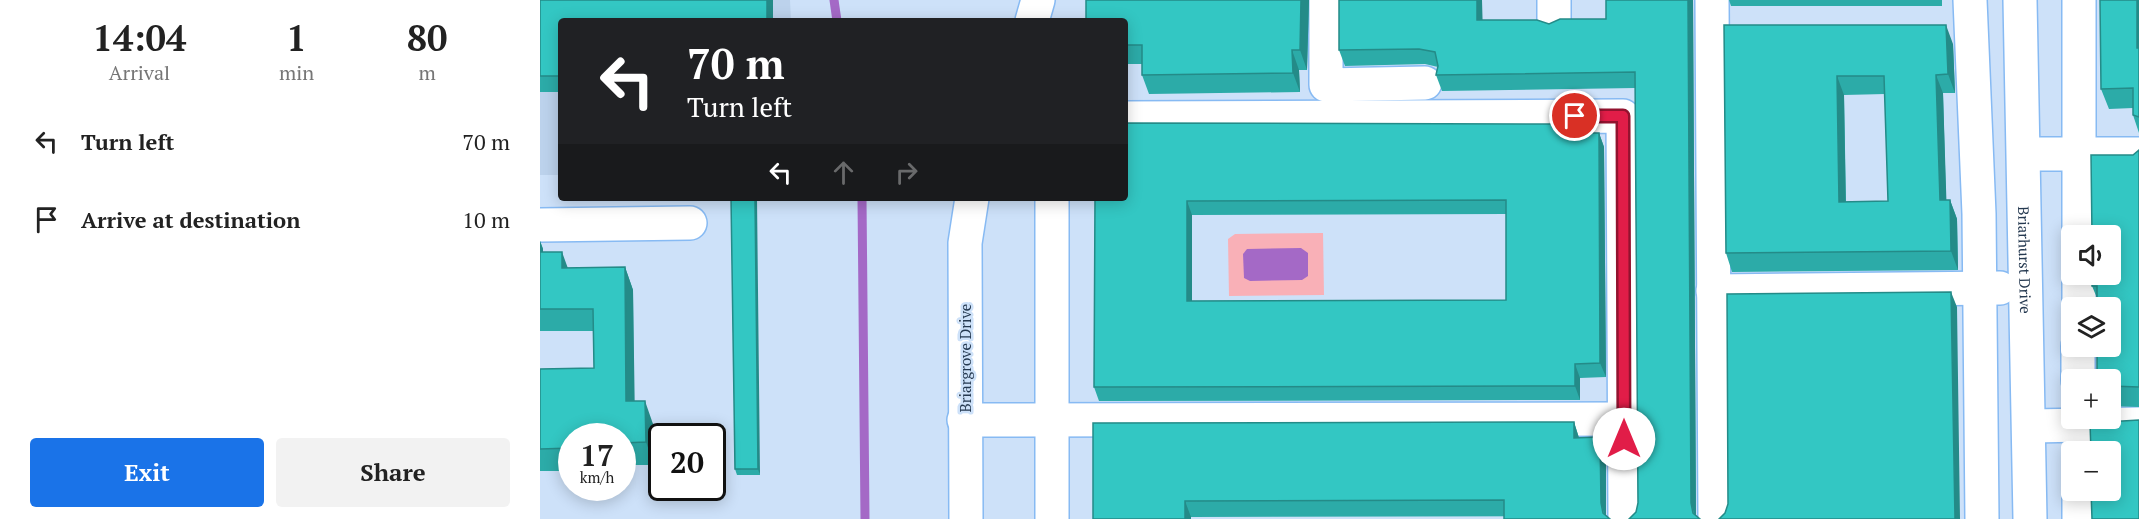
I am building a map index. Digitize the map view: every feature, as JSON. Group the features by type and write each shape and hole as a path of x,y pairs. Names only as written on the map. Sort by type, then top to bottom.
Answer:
{"street":[{"path":"1033,18 1038,0"},
{"path":"1326,0 1326,85 1425,83"},
{"name":"Briarhurst Drive","path":"2020,0 2025,154 2030,519"},
{"path":"2079,0 2079,225"},
{"path":"1715,519 1712,13 1747,25"},
{"path":"1936,25 1971,13 1979,214 1982,519"},
{"path":"1128,118 1623,116 1625,519"},
{"path":"2025,154 2139,154"},
{"name":"Briargrove Drive","path":"966,519 965,243 972,201"},
{"path":"1052,201 1052,519"},
{"path":"540,225 690,223"},
{"path":"1713,291 2027,288"},
{"path":"964,420 1624,419"},
{"path":"2029,426 2078,432 2139,424"},
{"path":"2079,501 2079,519"}],"shaded area":[{"path":"540,0 790,0 791,18 558,18 558,175 540,175"},
{"path":"1323,233 1324,295 1229,296 1228,239 1235,234"},
{"path":"1301,248 1308,253 1308,276 1302,280 1250,281 1244,278 1243,254 1247,249"}],"building":[{"path":"540,0 767,0 767,18 558,18 558,76 540,76"},
{"path":"1086,0 1301,0 1300,50 1292,50 1293,73 1142,75 1142,45 1128,45 1128,18 1086,18"},
{"path":"1339,0 1477,0 1477,20 1537,20 1549,24 1560,19 1606,19 1606,0 1688,0 1691,503 1693,513 1700,519 1629,519 1636,512 1638,503 1635,72 1436,75 1438,66 1435,52 1419,49 1339,50"},
{"path":"2100,0 2137,0 2139,117 2133,115 2133,88 2101,89"},
{"path":"1724,25 1946,25 1948,74 1936,75 1940,200 1950,200 1951,251 1726,253","holes":["1837,76 1884,76 1888,201 1839,202"]},
{"path":"1128,123 1567,124 1566,133 1599,133 1600,363 1575,364 1575,386 1094,387 1095,201 1128,201","holes":["1506,200 1506,300 1187,301 1187,201"]},
{"path":"2139,150 2139,387 2121,386 2121,369 2097,369 2097,357 2121,357 2121,297 2097,297 2097,286 2092,286 2121,285 2121,225 2092,225 2091,155 2133,155"},
{"path":"731,201 755,201 758,469 735,469"},
{"path":"540,252 562,252 562,268 625,267 626,401 645,401 646,442 636,442 636,423 558,423 558,448 540,449 540,369 594,368 593,309 540,309"},
{"path":"1951,292 1955,519 1719,519 1725,513 1728,504 1727,294"},
{"path":"2139,420 2139,519 2092,519 2091,501 2121,501 2121,441 2091,441 2090,429 2121,429 2121,421"},
{"path":"1574,422 1574,438 1600,437 1601,503 1603,513 1610,519 1504,519 1504,500 1185,501 1185,519 1093,519 1093,423"}],"waterway":[{"path":"834,0 837,18"},
{"path":"862,201 865,519"}],"route":[{"path":"1575,116 1623,116 1624,439"}]}
